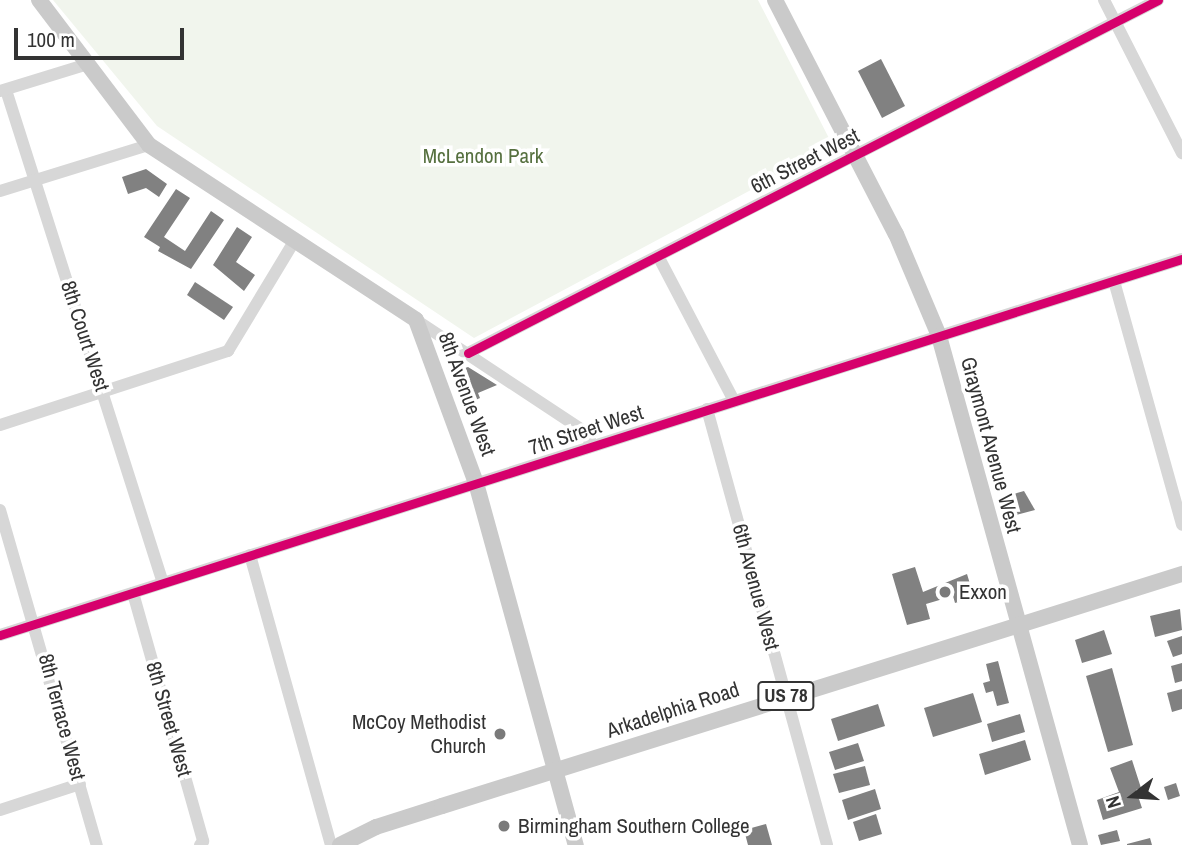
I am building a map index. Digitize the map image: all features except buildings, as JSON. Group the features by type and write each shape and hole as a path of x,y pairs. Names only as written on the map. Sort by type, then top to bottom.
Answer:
{"main road":[{"name":"8th Avenue West","path":"39,0 149,145 416,320 477,483 576,845"},
{"name":"Graymont Avenue West","path":"775,0 856,154 939,336 1080,845"},
{"name":"Arkadelphia Road","path":"340,845 376,827 555,769 1182,573"}],"street":[{"path":"1104,0 1182,153"},
{"name":"6th Street West","path":"468,353 1158,0"},
{"path":"3,91 88,64"},
{"name":"8th Court West","path":"3,91 35,180 163,583"},
{"path":"0,191 149,145"},
{"path":"0,425 229,351 295,240"},
{"path":"658,256 734,401"},
{"name":"7th Street West","path":"0,635 1182,259"},
{"path":"1114,281 1182,525"},
{"path":"416,320 590,435 589,447"},
{"name":"6th Avenue West","path":"708,409 827,845"},
{"name":"8th Terrace West","path":"0,510 36,623 97,845"},
{"path":"250,555 331,845"},
{"name":"8th Street West","path":"133,593 203,841 200,845"},
{"path":"0,810 80,784"}],"green space":[{"name":"McLendon Park","path":"53,0 758,0 833,146 474,338 157,126"}],"cycle path":[{"path":"468,353 1158,0"},
{"path":"0,635 1182,259"}],"place":[{"name":"Exxon","path":"945,592"},
{"name":"McCoy Methodist Church","path":"500,734"},
{"name":"Birmingham Southern College","path":"504,826"}]}
